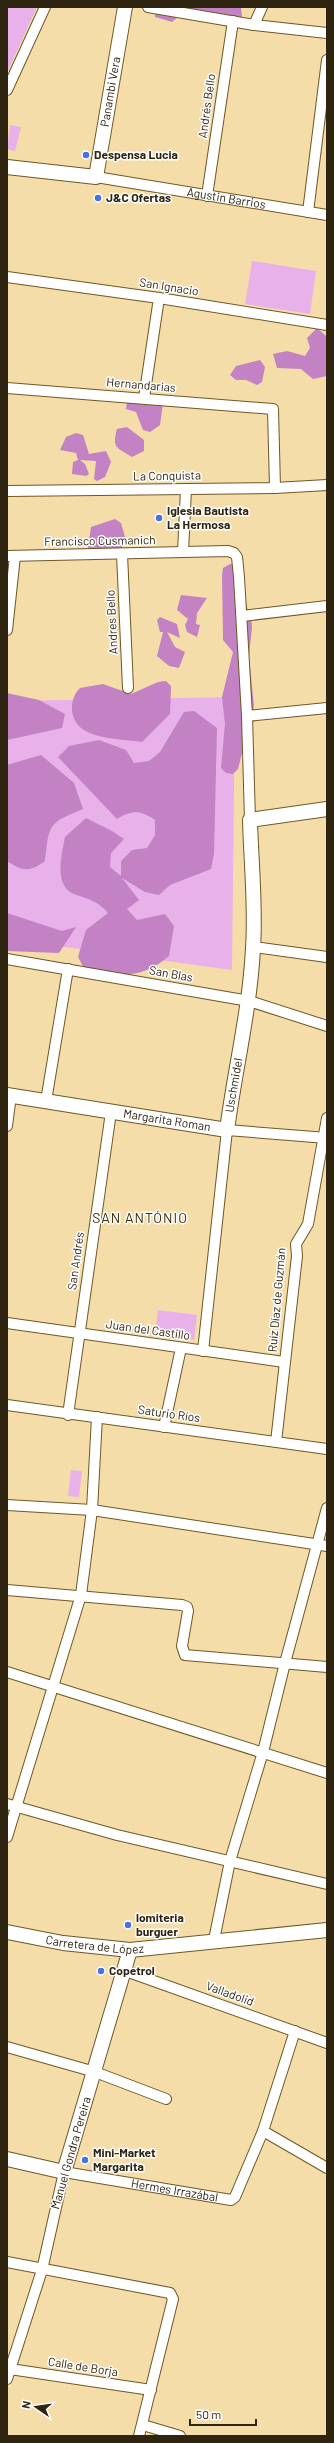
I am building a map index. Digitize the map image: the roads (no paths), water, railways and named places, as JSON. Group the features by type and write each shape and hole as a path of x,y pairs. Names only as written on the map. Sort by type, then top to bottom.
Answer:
{"street":[{"path":"7,90 45,7"},
{"name":"Panambi Vera","path":"96,177 125,7"},
{"path":"148,7 233,20 254,25 327,33"},
{"path":"254,25 262,7"},
{"name":"Andrés Bello","path":"207,196 233,20"},
{"path":"308,212 327,60"},
{"name":"Agustin Barrios","path":"7,167 96,177 327,215"},
{"name":"San Ignacio","path":"7,277 159,298 327,325"},
{"path":"144,398 159,298"},
{"name":"Hernandarias","path":"7,388 273,409 275,488"},
{"name":"La Conquista","path":"7,491 275,488 327,485"},
{"path":"183,552 186,489"},
{"name":"Francisco Cusmanich","path":"11,556 183,552 218,553 228,551 234,553 237,558 242,616 250,820"},
{"name":"Andres Bello","path":"122,554 128,688"},
{"path":"7,630 11,556"},
{"path":"242,616 327,606"},
{"path":"247,716 327,708"},
{"path":"250,820 327,809"},
{"name":"Uschmidel","path":"202,1351 227,1130 235,1070 249,1002 254,947 250,820"},
{"path":"254,947 327,957"},
{"name":"San Blas","path":"7,959 249,1002 327,1026"},
{"path":"46,1101 68,969"},
{"path":"7,1126 9,1095"},
{"name":"Margarita Roman","path":"9,1095 227,1130 325,1137"},
{"name":"San Andrés","path":"68,1415 111,1112"},
{"name":"Ruíz Díaz de Guzmán","path":"276,1442 297,1256 296,1244 308,1224 325,1137 327,1118"},
{"name":"Juan del Castillo","path":"7,1323 284,1362"},
{"path":"164,1427 181,1348"},
{"name":"Saturio Ríos","path":"7,1405 68,1415 97,1417 327,1449"},
{"path":"7,1837 12,1805 53,1686 81,1595 92,1510 97,1417"},
{"path":"7,1505 92,1510 327,1546"},
{"path":"214,1940 230,1861 263,1752 285,1662 327,1508"},
{"path":"7,1590 81,1595 185,1606 188,1611 182,1646 185,1655 285,1662 327,1667"},
{"path":"7,1672 327,1773"},
{"path":"12,1805 117,1835 327,1884"},
{"name":"Carretera de López","path":"7,1932 62,1943 130,1950 214,1940 327,1930"},
{"name":"Manuel Gondra Pereira","path":"7,2379 42,2270 64,2172 95,2072 123,1970 130,1950"},
{"name":"Valladolid","path":"123,1970 327,2043"},
{"path":"295,2031 263,2131 327,2168"},
{"path":"7,2047 95,2072 166,2099"},
{"name":"Hermes Irrazábal","path":"7,2160 64,2172 231,2200 235,2197 263,2131"},
{"path":"7,2262 42,2270 170,2293 173,2298 139,2436"},
{"name":"Calle de Borja","path":"10,2369 151,2390"},
{"path":"142,2425 180,2436"}],"place":[{"name":"Despensa Lucia","path":"86,155"},
{"name":"J&C Ofertas","path":"98,198"},
{"name":"Iglesia Bautista La Hermosa","path":"159,518"},
{"name":"lomiteria burguer","path":"128,1925"},
{"name":"Copetrol","path":"101,1971"},
{"name":"Mini-Market Margarita","path":"85,2160"}],"district":[{"name":"SAN ANTÓNIO","path":"140,1218"}]}
